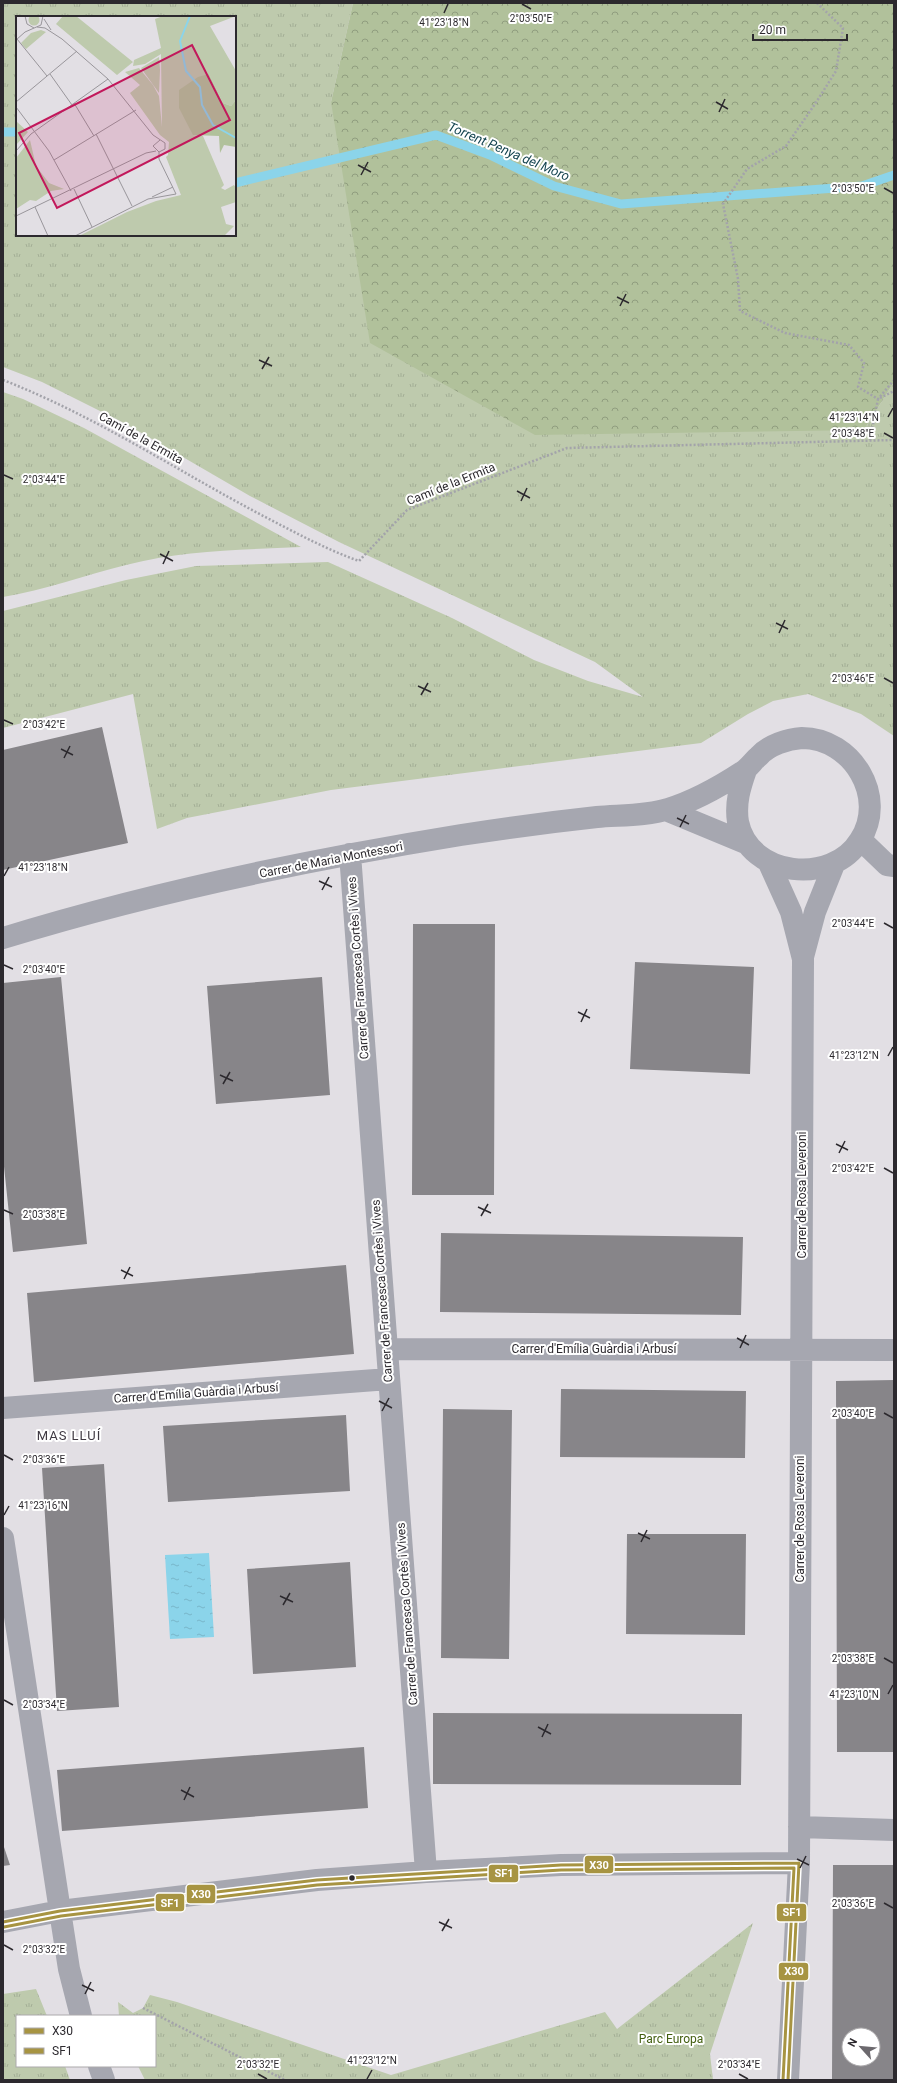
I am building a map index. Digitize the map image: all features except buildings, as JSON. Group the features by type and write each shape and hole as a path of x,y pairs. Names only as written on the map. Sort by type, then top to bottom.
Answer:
{"street":[{"path":"803,738 827,743 845,754 861,771 869,793 869,817 861,840 849,854 816,870 792,870 768,862 748,844 739,823 737,797 746,770 762,753 783,741 803,738"},
{"name":"Carrer de Maria Montessori","path":"3,938 183,890 350,854 551,822 666,810 706,794 746,770"},
{"name":"Carrer de Maria Montessori","path":"666,810 748,844"},
{"path":"861,840 887,865 894,866"},
{"name":"Carrer de Francesca Cortès i Vives","path":"350,854 426,1872"},
{"name":"Carrer de Rosa Leveroni","path":"768,862 791,912 802,959 799,1863 788,2080"},
{"name":"Carrer de Rosa Leveroni","path":"802,959 815,912 834,862"},
{"name":"Carrer d'Emília Guàrdia i Arbusí","path":"386,1349 894,1350"},
{"name":"Carrer d'Emília Guàrdia i Arbusí","path":"3,1408 389,1378"},
{"path":"3,1538 69,1969 81,2015"},
{"path":"799,1827 894,1830"},
{"path":"3,1922 60,1911 317,1880 426,1872 561,1865 799,1863"},
{"path":"99,2067 104,2080"}],"path":[{"path":"817,3 843,28 836,71 786,146 747,169 723,204 738,279 740,311 785,333 849,345 864,364 858,387 878,399"},
{"name":"Camí de la Ermita","path":"3,380 46,397 137,444 233,500 330,551 359,562 407,510 567,448 894,440"},
{"path":"870,440 878,399 894,380"},
{"path":"878,399 894,391"},
{"path":"143,2008 285,2080"}],"green space":[{"path":"3,3 353,3 331,102 864,430 894,382 894,736 861,714 808,694 773,701 748,714 701,743 331,790 187,818 157,829 133,694 3,728 3,611 126,580 196,566 328,562 452,618 534,660 588,681 643,697 595,662 339,542 250,496 126,424 42,382 3,367"},
{"path":"353,3 894,3 894,382 864,430 535,435 370,343 331,102"},
{"path":"3,392 23,399 84,428 301,547 235,550 170,556 126,565 3,597"},
{"name":"Parc Europa","path":"753,1923 710,2054 713,2080 145,2080 138,2067 156,2067 156,2015 119,2015 118,2002 133,2013 143,2008 150,1995 177,2002 391,2075 605,2012 617,2029"},
{"path":"36,1989 47,2015 16,2015 16,2067 65,2067 70,2080 3,2080 3,1994"}],"water":[{"path":"209,1553 214,1637 170,1639 165,1555"}],"waterway":[{"name":"Torrent Penya del Moro","path":"3,132 16,132"},
{"name":"Torrent Penya del Moro","path":"236,183 436,135 490,155 554,186 621,204 862,186 894,175"}],"transit line":[{"name":"X30","path":"3,1922 60,1911 317,1880 561,1865 799,1863"},
{"name":"X30","path":"788,2080 799,1863"},
{"name":"SF1","path":"4,1927 61,1916 317,1885 561,1870 794,1868 783,2080"}],"district":[{"name":"MAS LLUÍ","path":"69,1435"}]}
